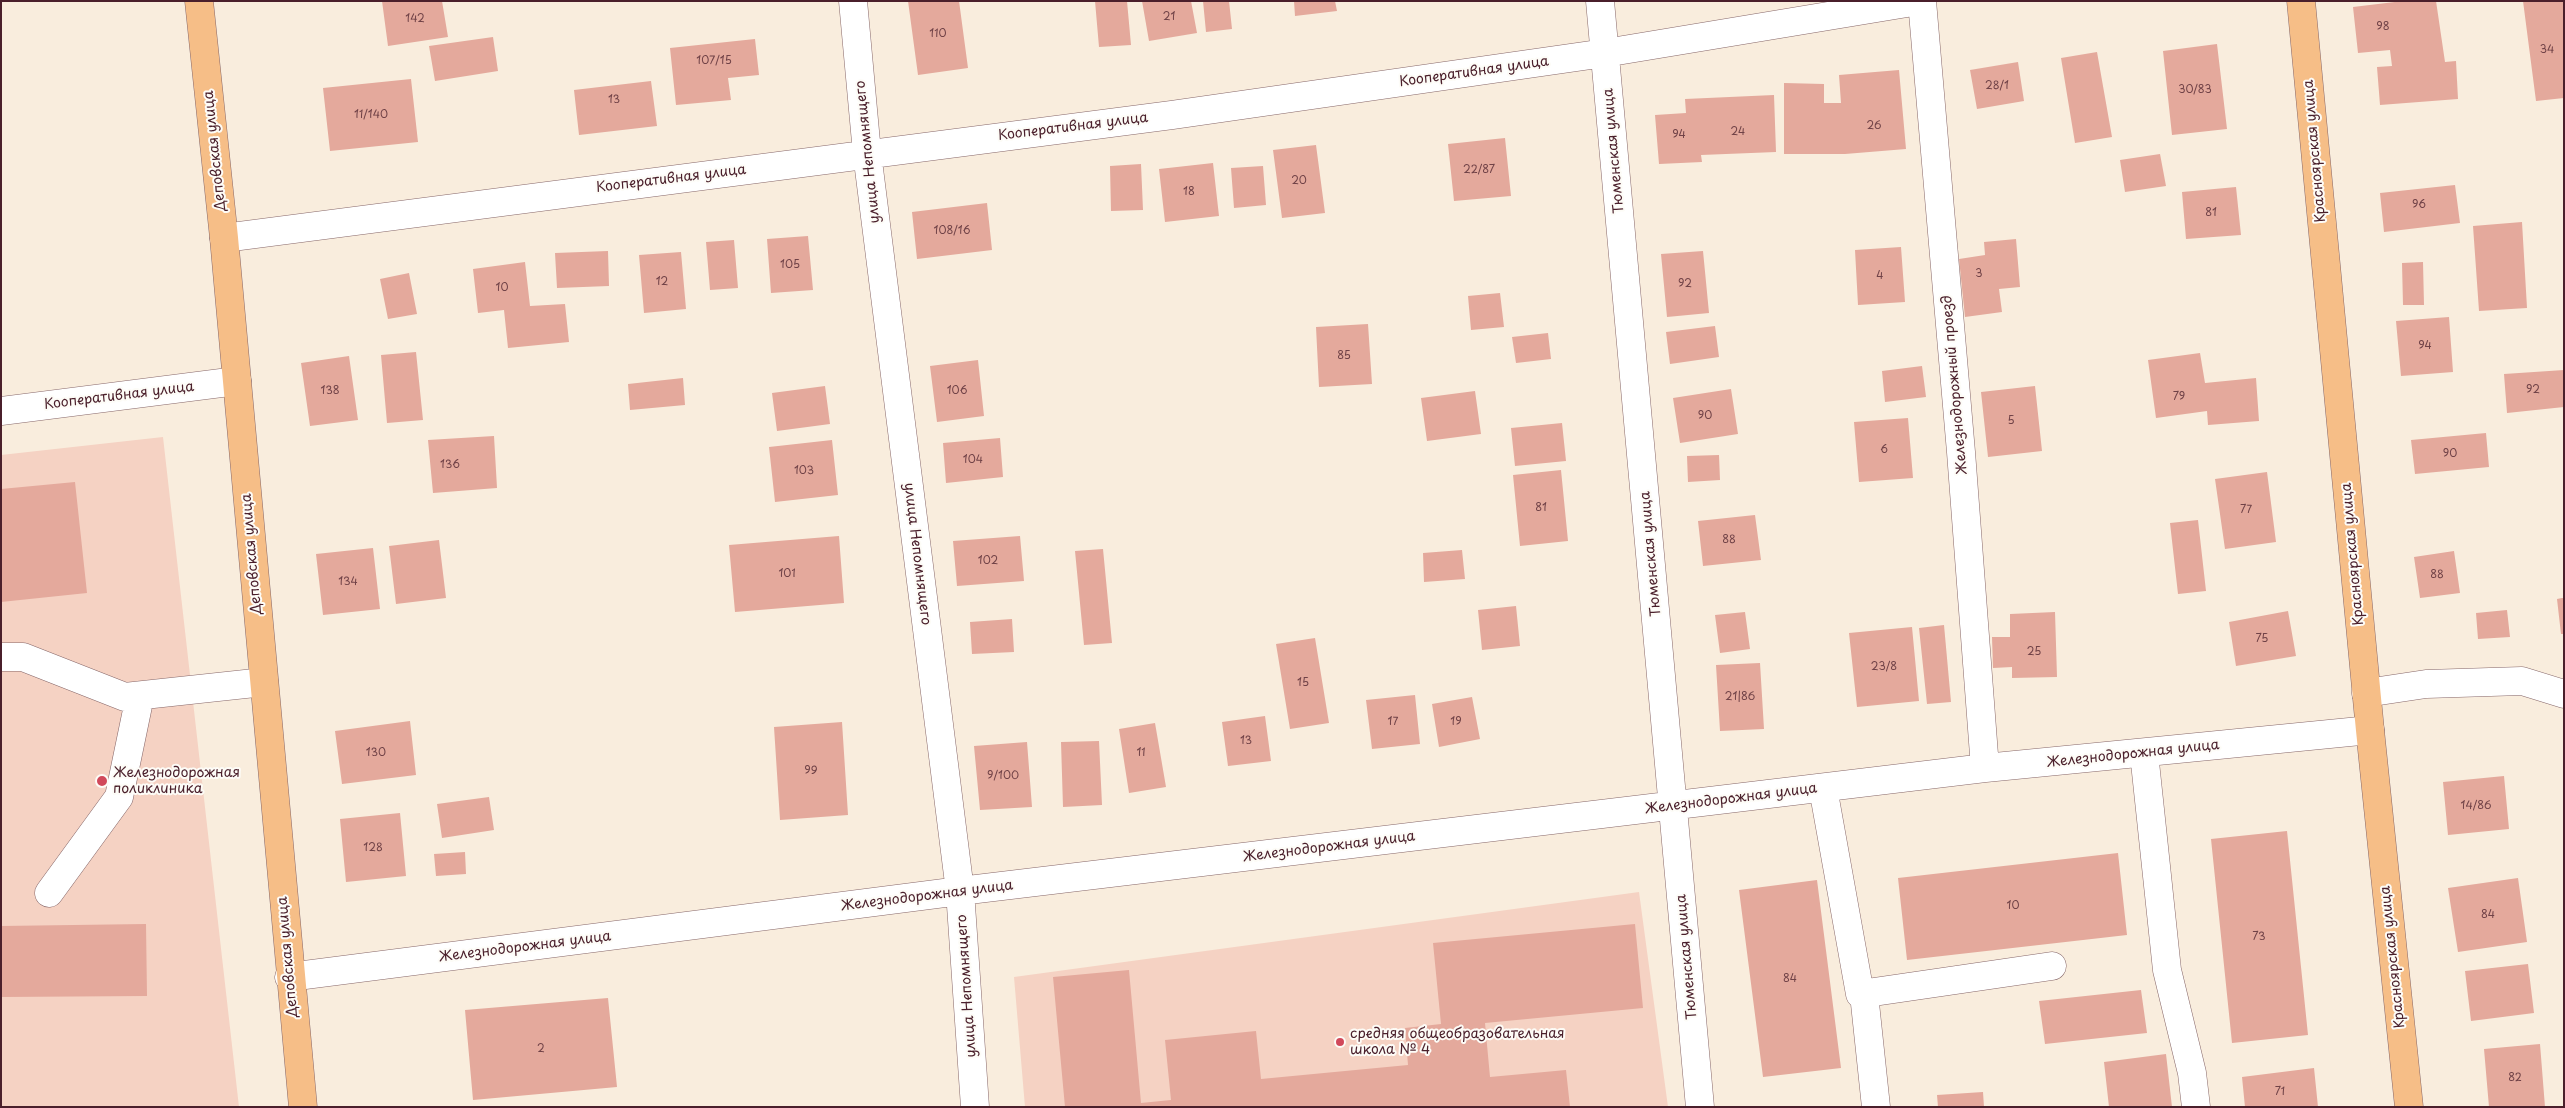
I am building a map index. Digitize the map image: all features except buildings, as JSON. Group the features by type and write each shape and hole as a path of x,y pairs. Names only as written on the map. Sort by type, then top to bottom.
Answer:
{"main road":[{"name":"Деповская улица","path":"199,1 224,238 303,1107"},
{"name":"Красноярская улица","path":"2301,1 2366,693 2409,1107"}],"street":[{"name":"улица Непомнящего","path":"853,1 867,153 960,891 975,1107"},
{"name":"Тюменская улица","path":"1600,1 1700,1107"},
{"name":"Кооперативная улица","path":"224,238 1172,114 1606,53 1920,1"},
{"name":"Железнодорожный проезд","path":"1920,1 1960,442 1985,768"},
{"name":"Кооперативная улица","path":"1,411 237,381"},
{"path":"1,658 23,657 125,697 264,682"},
{"path":"2366,693 2426,684 2522,680 2564,694"},
{"path":"50,893 119,797 140,696"},
{"name":"Железнодорожная улица","path":"290,977 960,891 1985,768 2370,730"},
{"path":"2144,753 2167,970 2192,1073 2196,1107"},
{"path":"1823,788 1860,994 2052,966"},
{"path":"1864,994 1876,1107"}],"shaded area":[{"name":"Железнодорожная поликлиника","path":"163,437 239,1107 1,1107 1,455"},
{"name":"средняя общеобразовательная школа № 4","path":"1639,892 1668,1107 1025,1107 1014,977"}],"place":[{"name":"Железнодорожная поликлиника","path":"102,781"},
{"name":"средняя общеобразовательная школа № 4","path":"1340,1042"}]}
